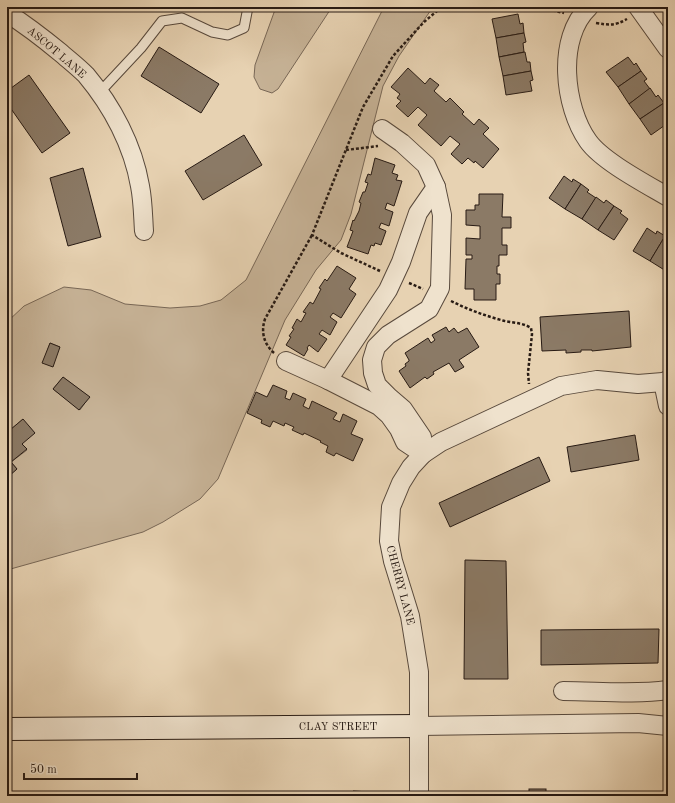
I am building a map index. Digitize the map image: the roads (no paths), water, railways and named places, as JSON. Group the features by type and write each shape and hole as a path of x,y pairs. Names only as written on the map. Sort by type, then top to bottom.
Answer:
{"street":[{"path":"590,7 576,26 568,56 568,82 575,115 589,142 606,158 668,197"},
{"path":"638,7 668,48"},
{"name":"ASCOT LANE","path":"7,13 45,40 85,74 118,123 132,156 140,184 143,202 144,231"},
{"path":"382,129 402,143 426,164 436,187 442,215 440,288 429,309 388,335 376,347 372,360 373,373 377,385 403,409 422,438 424,454"},
{"path":"328,380 388,290 401,262 418,213 436,187"},
{"path":"286,361 379,406 399,429 404,442 424,454"},
{"name":"CHERRY LANE","path":"418,796 419,672 410,616 393,561 389,541 391,507 401,483 411,467 424,454 440,442 561,386 596,380 638,384 665,381"},
{"path":"665,381 668,406"},
{"path":"563,690 626,692 657,692 668,690"},
{"name":"CLAY STREET","path":"7,729 638,723 668,726"}],"lane":[{"path":"99,93 141,48 162,21 182,18 212,32 228,35 244,28 248,7"}]}
